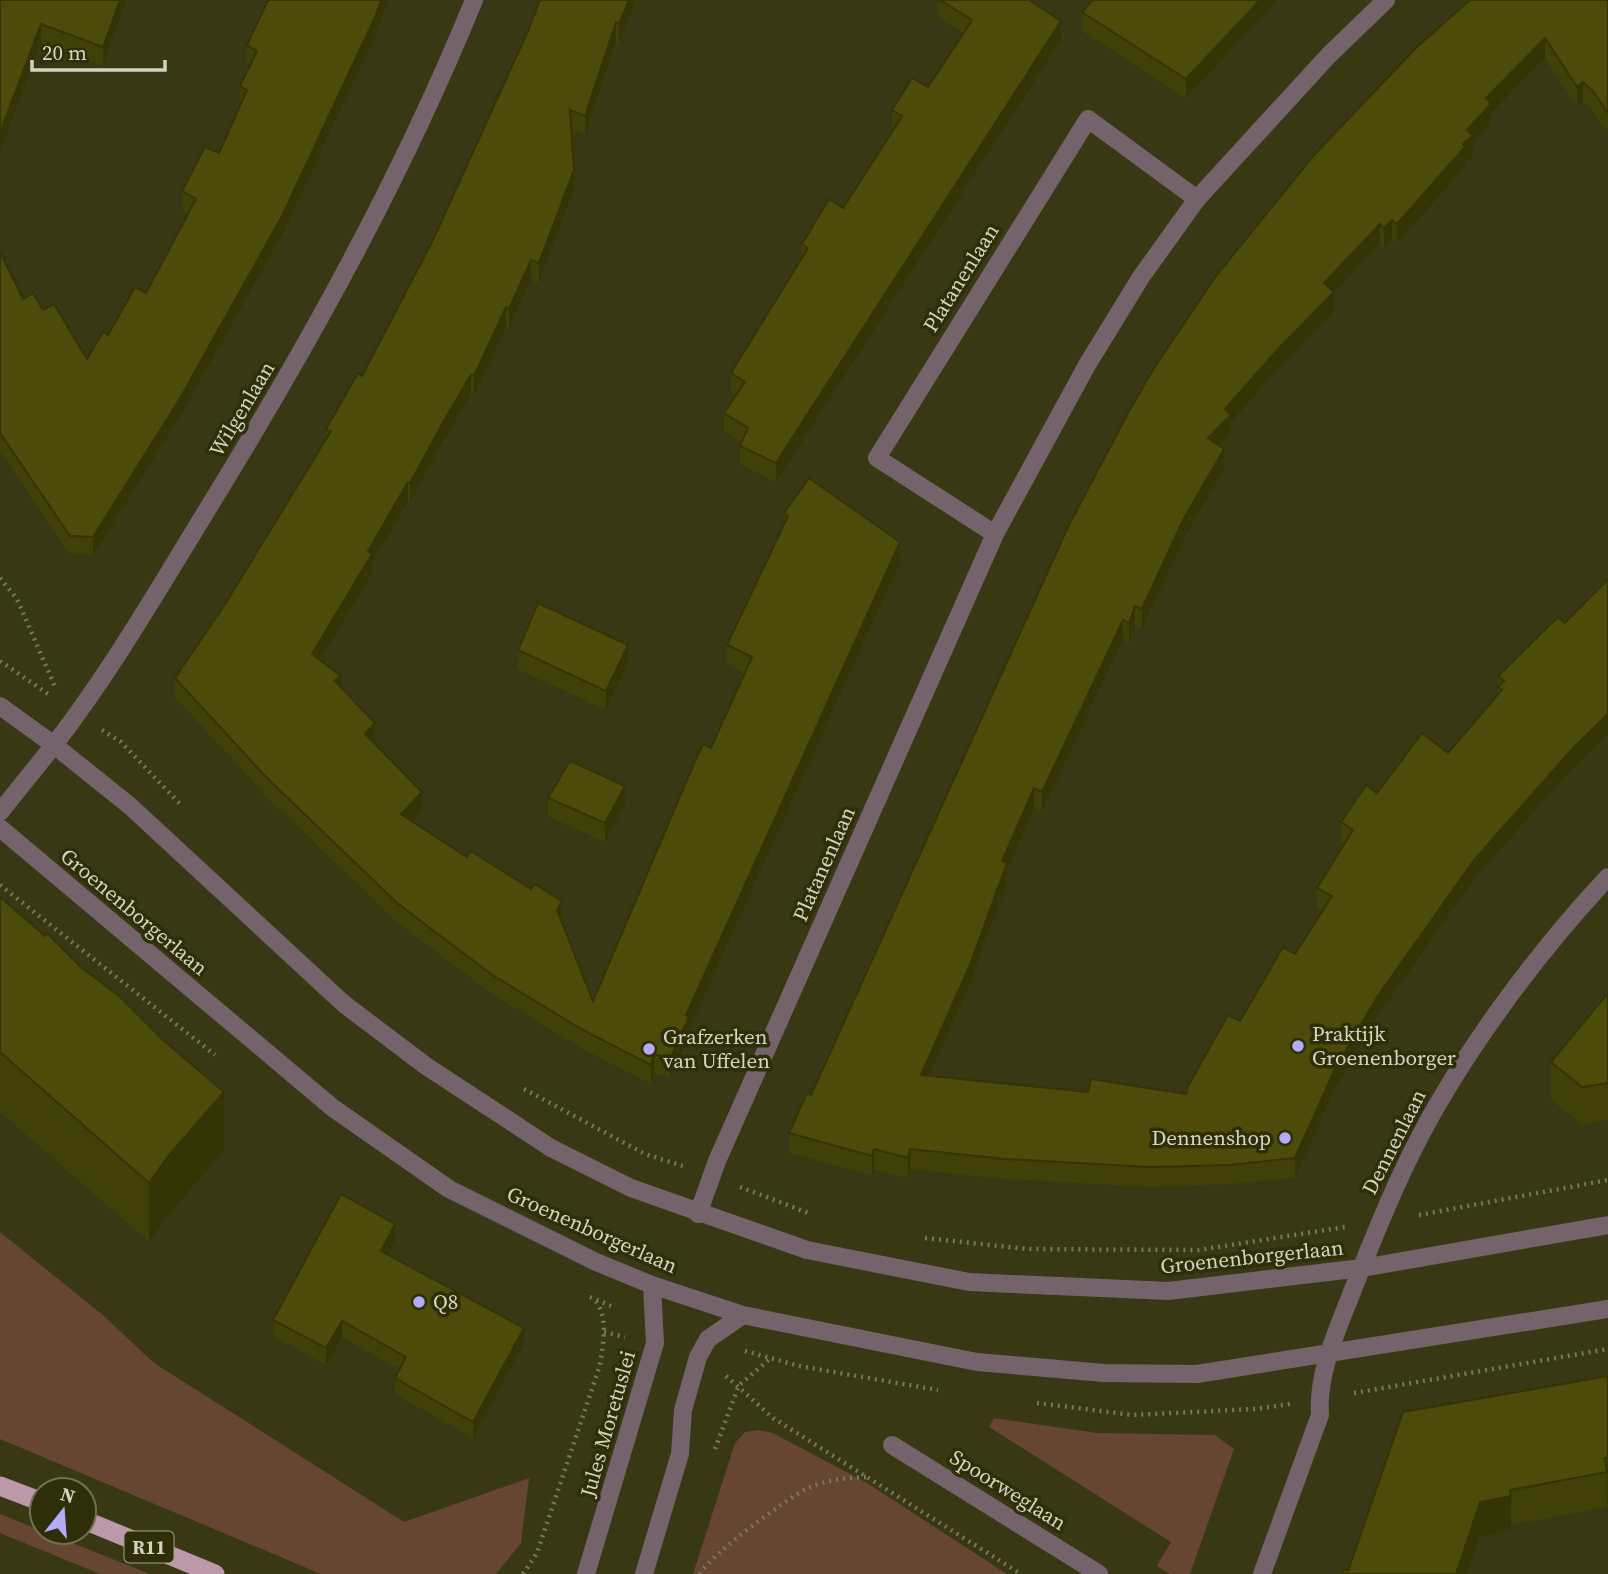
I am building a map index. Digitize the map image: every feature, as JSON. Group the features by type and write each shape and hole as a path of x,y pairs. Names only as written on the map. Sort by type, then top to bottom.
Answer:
{"highway":[{"path":"0,1486 28,1497"},
{"name":"R11","path":"98,1526 215,1574"}],"street":[{"name":"Wilgenlaan","path":"0,812 77,715 287,380 386,196 474,0"},
{"name":"Platanenlaan","path":"698,1214 711,1176 995,534 1087,365 1141,276 1197,199 1329,55 1386,0"},
{"name":"Platanenlaan","path":"995,534 877,458 1088,119 1197,199"},
{"name":"Groenenborgerlaan","path":"0,706 130,806 344,1004 426,1066 551,1148 631,1188 698,1214 807,1250 969,1282 1168,1291 1362,1268 1608,1225"},
{"name":"Groenenborgerlaan","path":"0,828 333,1108 449,1189 596,1262 652,1285 743,1315 977,1362 1104,1373 1197,1374 1329,1352 1482,1332 1608,1309"},
{"name":"Dennenlaan","path":"1362,1268 1414,1148 1456,1076 1486,1030 1577,910 1608,877"},
{"name":"Groenenborgerlaan","path":"1329,1352 1362,1268"},
{"name":"Jules Moretuslei","path":"586,1574 655,1343 652,1285"},
{"path":"644,1574 680,1454 683,1410 698,1357 708,1339 743,1315"},
{"path":"1262,1574 1320,1415 1319,1399 1329,1352"},
{"name":"Spoorweglaan","path":"892,1445 1099,1574"}],"path":[{"path":"0,578 17,599 57,692"},
{"path":"0,661 62,704"},
{"path":"77,715 121,742 188,812"},
{"path":"0,886 223,1061"},
{"path":"519,1085 645,1154 817,1216 807,1250"},
{"path":"912,1235 1027,1250 1199,1250 1379,1225 1452,1207 1608,1180"},
{"path":"523,1574 537,1553 600,1365 604,1332 602,1312 594,1300"},
{"path":"737,1348 770,1360 797,1326"},
{"path":"797,1326 799,1366"},
{"path":"739,1385 773,1418 1021,1574"},
{"path":"700,1574 733,1542 806,1489 846,1477 870,1477"}],"shaded area":[{"path":"0,1232 104,1316 154,1363 404,1522 529,1478 521,1543 496,1574 321,1574 98,1480 98,1476 88,1476 0,1439"},
{"path":"994,1418 1097,1433 1215,1435 1234,1449 1190,1574 1170,1574 1157,1566 1171,1542 989,1427"},
{"path":"758,1430 773,1433 867,1483 1007,1574 693,1574 735,1443 745,1432"},
{"path":"0,1514 28,1525 28,1544 0,1533"},
{"path":"32,1546 80,1546 150,1574 100,1574"}],"building":[{"path":"0,0 120,0 103,47 41,24 0,133"},
{"path":"268,0 381,0 282,216 179,400 93,537 70,536 0,433 0,252 23,299 33,293 43,310 54,304 87,359 103,332 108,335 135,287 146,293 196,199 182,191 205,147 219,153 247,90 240,86 257,51 247,45"},
{"path":"540,0 629,0 619,24 616,22 585,116 570,110 574,170 539,263 531,260 474,376 471,375 410,483 408,482 368,551 372,554 312,654 341,676 335,681 375,723 365,734 422,792 401,814 467,857 471,851 531,889 535,884 562,901 557,910 593,1001 703,744 711,748 752,657 727,645 788,516 784,513 809,478 900,542 686,1015 689,1017 670,1059 654,1054 651,1065 581,1029 491,974 397,903 267,778 175,678 224,606 331,431 326,429 358,373 362,376 432,242"},
{"path":"940,0 1029,0 1061,21 776,463 740,446 748,428 724,413 745,382 731,373 808,248 802,244 829,199 843,208 902,116 892,110 912,78 928,87 972,20"},
{"path":"1093,0 1260,0 1186,79 1082,12"},
{"path":"1470,0 1608,0 1608,113 1593,91 1583,82 1577,87 1545,38 1486,98 1491,104 1467,130 1473,136 1463,144 1465,147 1397,224 1392,220 1384,228 1380,224 1324,283 1334,292 1278,349 1225,409 1231,415 1208,438 1224,449 1183,520 1142,609 1135,606 1129,623 1123,620 1042,792 1034,788 1002,861 1007,863 969,967 921,1075 1088,1092 1091,1079 1186,1094 1228,1015 1240,1021 1283,947 1295,954 1332,896 1317,888 1353,830 1341,822 1366,785 1377,793 1422,733 1448,753 1502,690 1498,687 1504,681 1498,676 1558,617 1565,623 1608,579 1608,714 1573,748 1474,860 1377,997 1334,1071 1295,1158 1229,1165 1150,1167 1005,1159 910,1149 908,1158 874,1149 872,1156 789,1133 807,1093 811,1095 1068,527 1154,368 1216,276 1314,155 1417,47"},
{"path":"538,603 628,645 606,691 518,650"},
{"path":"570,761 625,786 605,823 548,798"},
{"path":"0,897 45,936 47,933 82,968 119,996 162,1039 224,1092 169,1155 149,1183 0,1052"},
{"path":"1608,993 1608,1083 1582,1087 1551,1062"},
{"path":"341,1194 395,1224 381,1251 524,1328 473,1422 395,1378 406,1357 342,1321 326,1348 273,1320"},
{"path":"1608,1376 1608,1458 1605,1458 1607,1472 1510,1490 1511,1496 1480,1502 1456,1574 1342,1574 1344,1569 1348,1571 1403,1412"}],"place":[{"name":"Praktijk Groenenborger","path":"1298,1046"},
{"name":"Grafzerken van Uffelen","path":"649,1049"},
{"name":"Dennenshop","path":"1285,1138"},
{"name":"Q8","path":"419,1302"}]}
